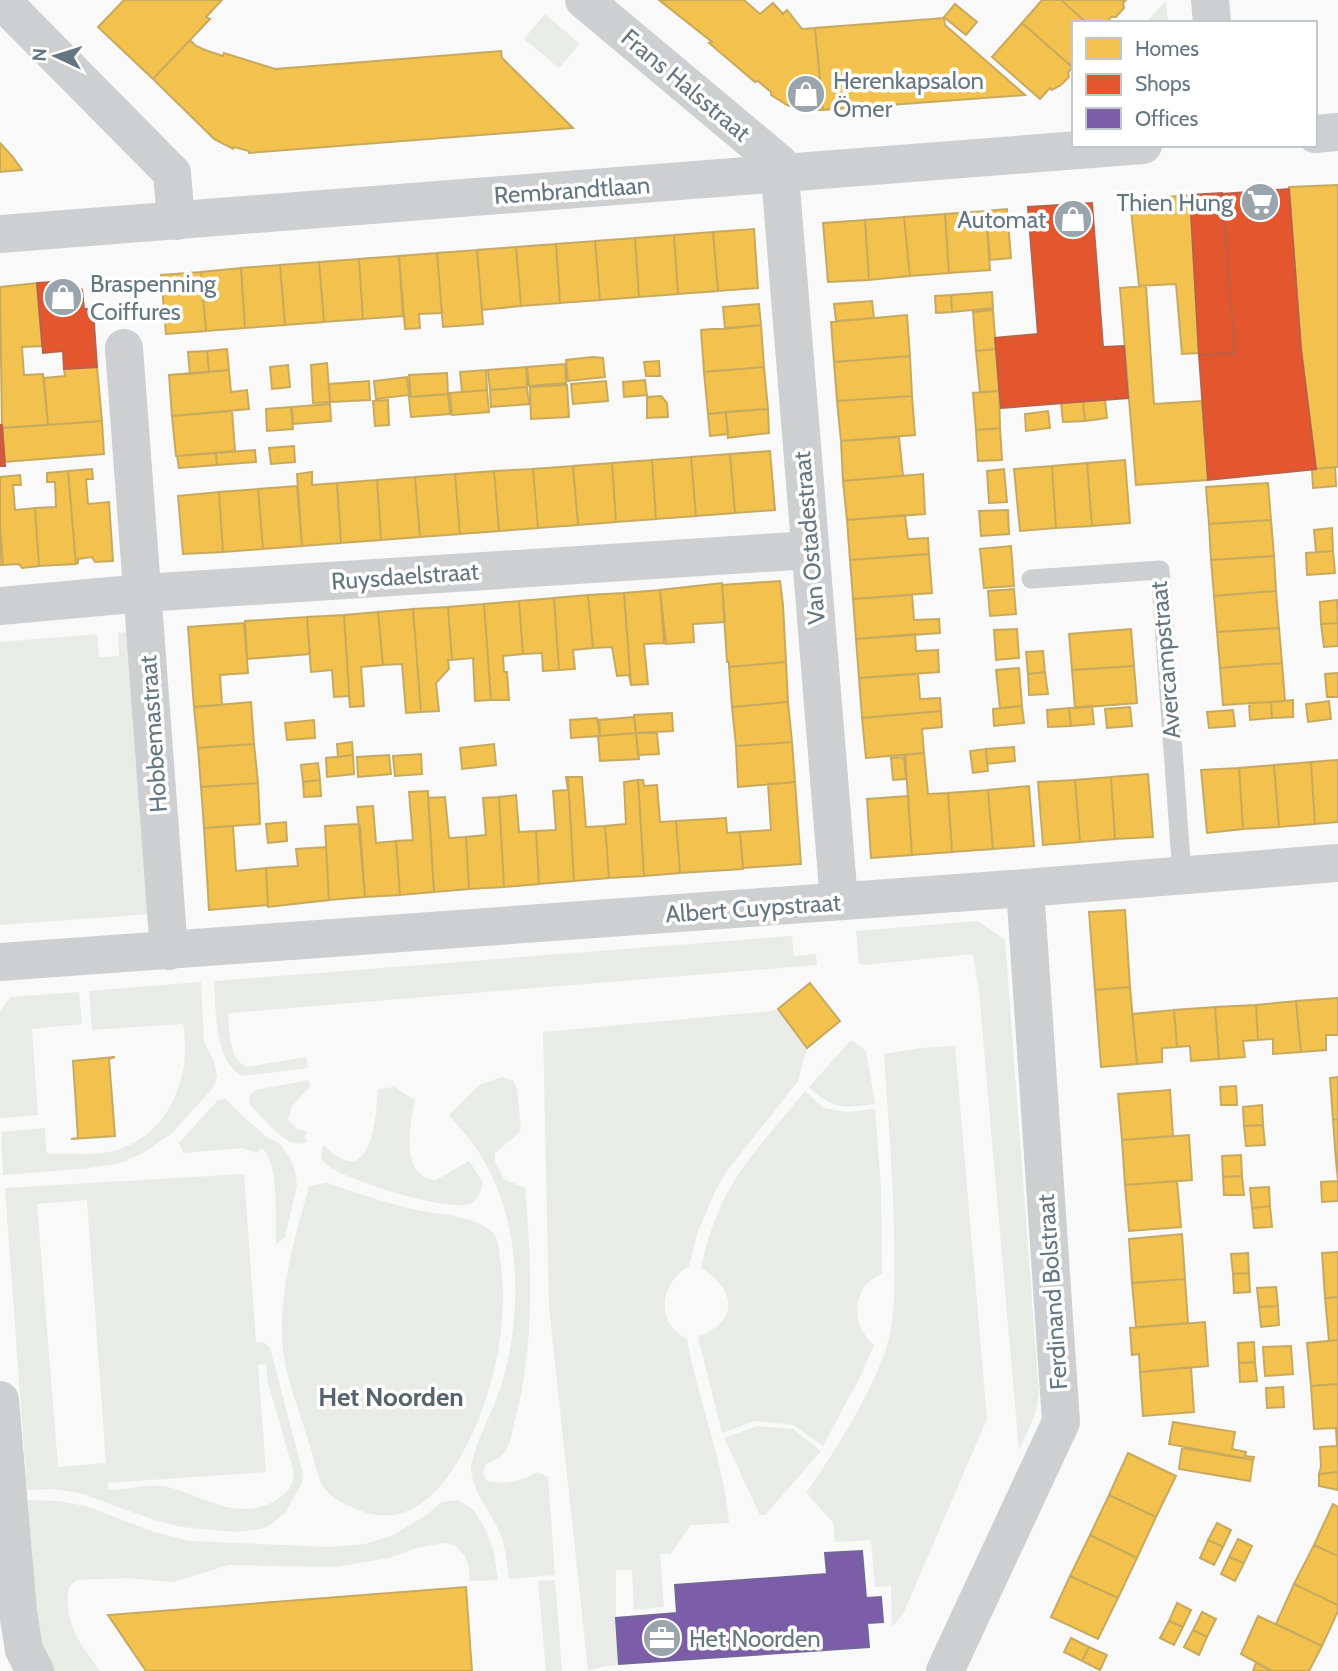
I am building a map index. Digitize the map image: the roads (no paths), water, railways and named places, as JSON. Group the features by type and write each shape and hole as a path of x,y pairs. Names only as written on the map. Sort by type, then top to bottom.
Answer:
{"street":[{"name":"Frans Halsstraat","path":"584,0 779,163 779,175"},
{"path":"1210,0 1212,21"},
{"path":"20,6 172,173 176,220"},
{"path":"1317,134 1338,132"},
{"name":"Rembrandtlaan","path":"0,233 1119,147"},
{"name":"Van Ostadestraat","path":"779,175 839,901"},
{"name":"Hobbemastraat","path":"124,348 169,951"},
{"name":"Ruysdaelstraat","path":"0,606 143,593 810,550"},
{"name":"Albert Cuypstraat","path":"169,951 1338,863"},
{"name":"Ferdinand Bolstraat","path":"945,1671 1061,1422 1025,888"},
{"path":"0,962 169,951"},
{"path":"0,1400 9,1613 35,1671"}],"lane":[{"name":"Avercampstraat","path":"1031,579 1160,570 1181,875"}],"place":[{"name":"Herenkapsalon Ömer","path":"806,94"},
{"name":"Thien Hung","path":"1260,202"},
{"name":"Automat","path":"1073,219"},
{"name":"Braspenning Coiffures","path":"63,297"},
{"name":"Het Noorden","path":"662,1638"}],"district":[{"name":"Het Noorden","path":"391,1397"}]}
